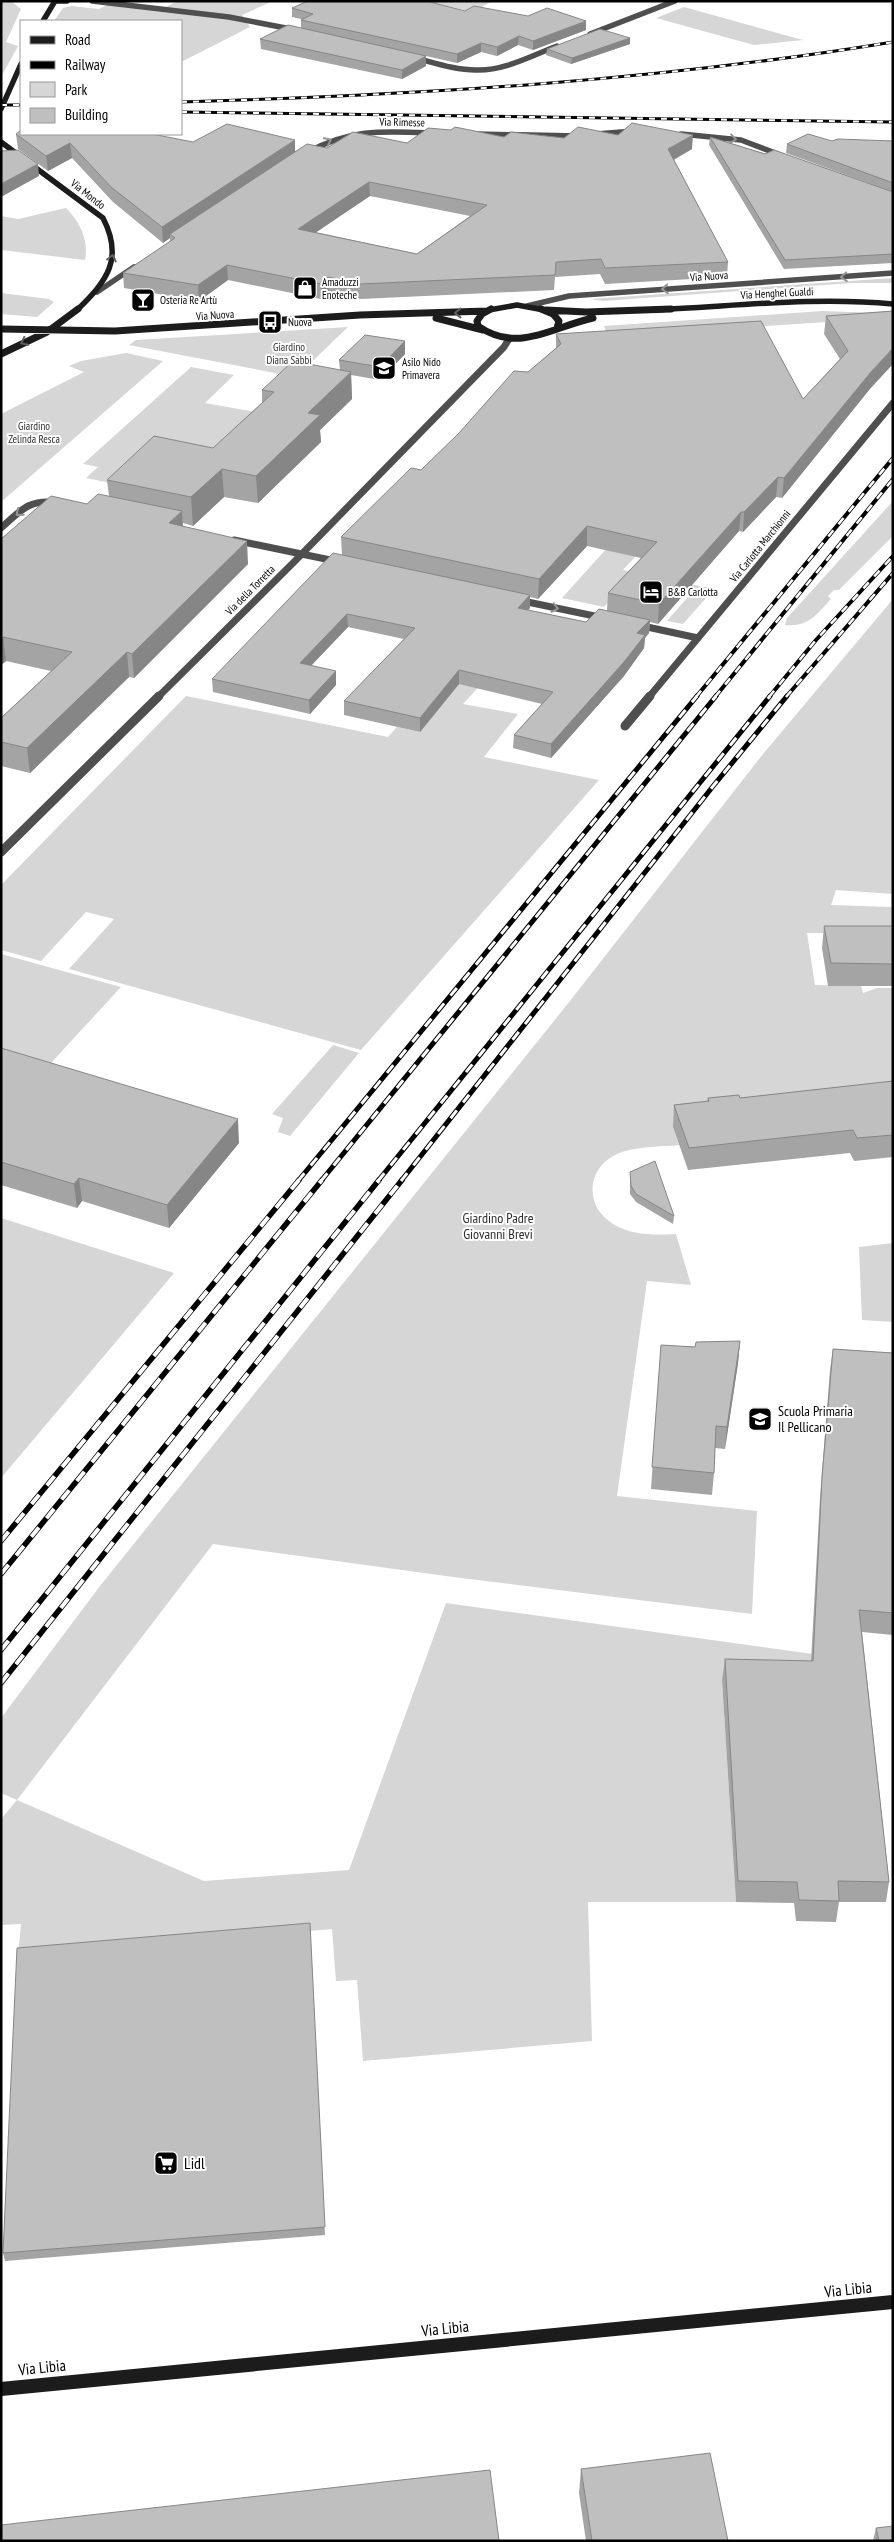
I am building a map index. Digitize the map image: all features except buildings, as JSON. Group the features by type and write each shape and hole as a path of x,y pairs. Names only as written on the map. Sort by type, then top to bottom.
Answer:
{"main road":[{"path":"44,20 56,1 67,1"},
{"path":"1,109 20,66"},
{"name":"Via Mondo","path":"1,142 16,157 56,182 103,218 112,234 114,250 111,266 97,292 47,331 1,354"},
{"name":"Via Henghel Gualdi","path":"528,306 572,313 662,310 825,300 860,300 893,304"},
{"name":"Via Nuova","path":"1,329 47,331 152,330 385,314 487,310 510,305 528,306"},
{"path":"483,330 477,322 479,317 487,310"},
{"path":"546,310 556,316 559,321 557,328"},
{"name":"Via Henghel Gualdi","path":"509,338 540,336 581,319 662,310"},
{"name":"Via Nuova","path":"385,314 447,320 509,338"},
{"name":"Via Libia","path":"1,2389 893,2302"}],"street":[{"path":"92,1 229,17 307,33"},
{"path":"586,35 675,1"},
{"path":"410,57 458,68 484,70 514,62 568,42"},
{"path":"471,134 572,136 642,131"},
{"name":"Via Rimesse","path":"301,156 334,138 351,132 443,133"},
{"path":"675,133 741,140 791,159"},
{"path":"97,292 143,261"},
{"name":"Via Nuova","path":"528,306 569,296 893,273"},
{"name":"Via della Torretta","path":"1,852 302,554 504,348 509,338"},
{"name":"Via Carlotta Marchionni","path":"625,726 893,403"},
{"path":"1,528 33,501 42,499 72,506"},
{"path":"228,539 347,564"},
{"path":"506,598 611,620"},
{"path":"630,624 698,638"}],"green space":[{"path":"1,1 12,2 21,9 6,42 18,46 1,77"},
{"path":"177,1 273,1 242,15 250,27 182,61 182,20 55,20 63,8 71,6 99,9 113,2 166,7"},
{"path":"425,1 492,1 473,12"},
{"path":"684,7 803,40 754,45 656,18"},
{"path":"66,208 82,232 86,245 85,260 1,250 1,216 18,219"},
{"path":"893,278 893,283 852,283 603,301 590,299"},
{"path":"1,293 49,299 54,302 37,317 1,314"},
{"path":"822,311 881,313 873,319 612,336 608,336 604,326"},
{"name":"Giardino Diana Sabbi","path":"348,327 296,377 129,345 136,340"},
{"name":"Giardino Zelinda Resca","path":"126,353 163,361 1,502 1,414 84,372 69,366 81,361"},
{"path":"191,367 234,375 205,403 256,412 248,436 125,486 86,478 98,467 83,464"},
{"path":"893,501 893,536 839,590 834,590 828,596 831,599 811,619 800,624 785,625 787,618"},
{"path":"626,527 656,534 623,570 714,589 683,624 667,621 693,591 632,577 604,607 562,598"},
{"name":"Giardino Padre Giovanni Brevi","path":"893,599 893,894 836,890 831,905 893,907 893,934 807,933 815,985 861,986 863,993 877,988 893,988 893,1102 673,1127 679,1145 622,1152 610,1158 601,1166 593,1185 593,1196 596,1206 603,1216 613,1224 636,1233 676,1234 691,1285 647,1281 617,1496 757,1511 752,1614 453,1577 213,1544 17,1800 1,1793 1,1718 100,1586 566,1006 763,754"},
{"path":"469,663 495,669 463,704 518,714 484,757 599,780 361,1050 69,969 114,919 86,912 41,961 1,950 1,885 186,696 388,737 397,727 420,732"},
{"path":"1,954 121,987 51,1063 1,1049"},
{"path":"333,1045 359,1053 290,1136 278,1132 283,1118 272,1114"},
{"path":"1,1218 174,1273 1,1478"},
{"path":"893,1243 893,1322 862,1320 859,1247"},
{"path":"446,1603 849,1659 722,1680 736,1902 588,1902 592,2041 363,2061 357,1980 336,1981 332,1929 18,1956 21,1924 1,1925 1,1819 17,1800 204,1881 349,1870"}],"railway":[{"path":"182,102 360,95 538,84 716,67 893,42"},
{"path":"1,105 20,105"},
{"path":"182,112 893,122"},
{"path":"696,697 893,458"},
{"path":"715,697 893,479"},
{"path":"769,697 816,640 893,556"},
{"path":"786,697 893,573"},
{"path":"298,1181 697,696"},
{"path":"321,1181 716,696"},
{"path":"378,1181 770,696"},
{"path":"401,1181 714,785 787,696"},
{"path":"1,1541 299,1180"},
{"path":"1,1574 322,1180"},
{"path":"1,1650 379,1180"},
{"path":"1,1683 402,1180"}],"place":[{"name":"Amaduzzi Enoteche","path":"305,288"},
{"name":"Osteria Re Artù","path":"143,300"},
{"name":"Nuova","path":"270,322"},
{"name":"Asilo Nido Primavera","path":"384,368"},
{"name":"B&B Carlotta","path":"651,592"},
{"name":"Scuola Primaria Il Pellicano","path":"760,1419"},
{"name":"Lidl","path":"166,2163"}]}
